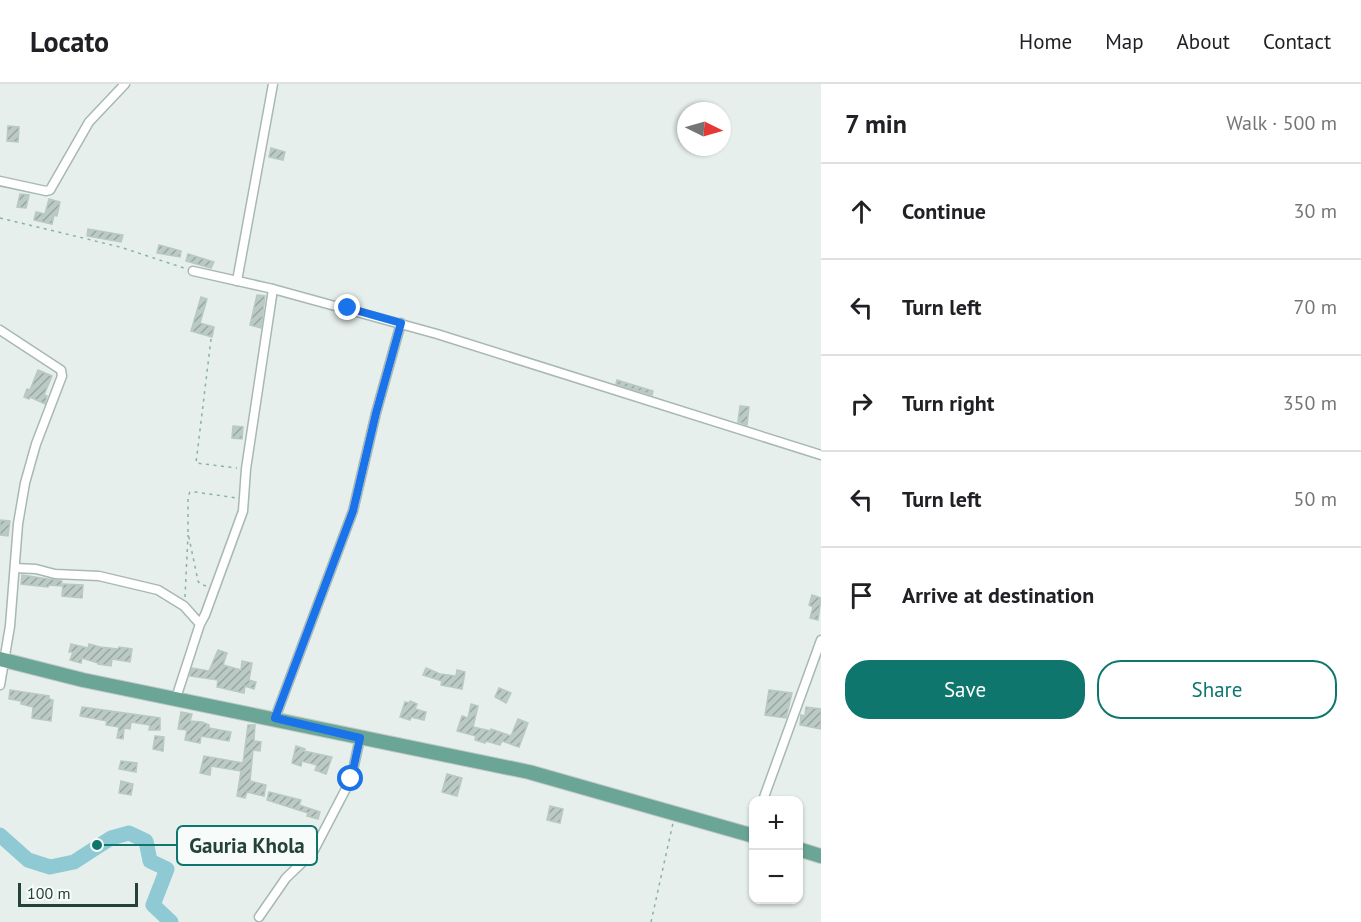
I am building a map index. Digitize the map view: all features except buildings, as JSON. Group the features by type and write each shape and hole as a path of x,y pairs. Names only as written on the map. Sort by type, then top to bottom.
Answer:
{"main road":[{"path":"2,660 83,680 529,772 749,832"},
{"path":"801,850 821,856"}],"street":[{"path":"0,181 50,190 89,122 125,84"},
{"path":"237,281 273,84"},
{"path":"193,271 273,289 401,323 821,455"},
{"path":"176,698 200,624 206,615 243,511 246,469 273,289"},
{"path":"275,718 353,511 376,413 401,323"},
{"path":"0,330 61,370 62,373 36,444 25,483 18,524 10,626 2,660 0,685"},
{"path":"15,568 99,576 158,591 184,606 200,624"},
{"path":"765,796 821,640"},
{"path":"259,917 286,878 313,852 351,779 360,738"}],"path":[{"path":"0,218 120,247 193,271"},
{"path":"211,339 196,463 246,469"},
{"path":"184,606 190,492 244,499"},
{"path":"188,533 198,581 215,588"},
{"path":"651,922 675,813"}],"waterway":[{"path":"0,835 28,860 50,867 74,862 111,838 129,833 146,841 150,861 167,869 153,905 171,922"}],"place":[{"name":"Gauria Khola","path":"97,845"}],"route":[{"path":"348,308 401,323 376,413 353,511 275,718 360,738 351,779"}]}
